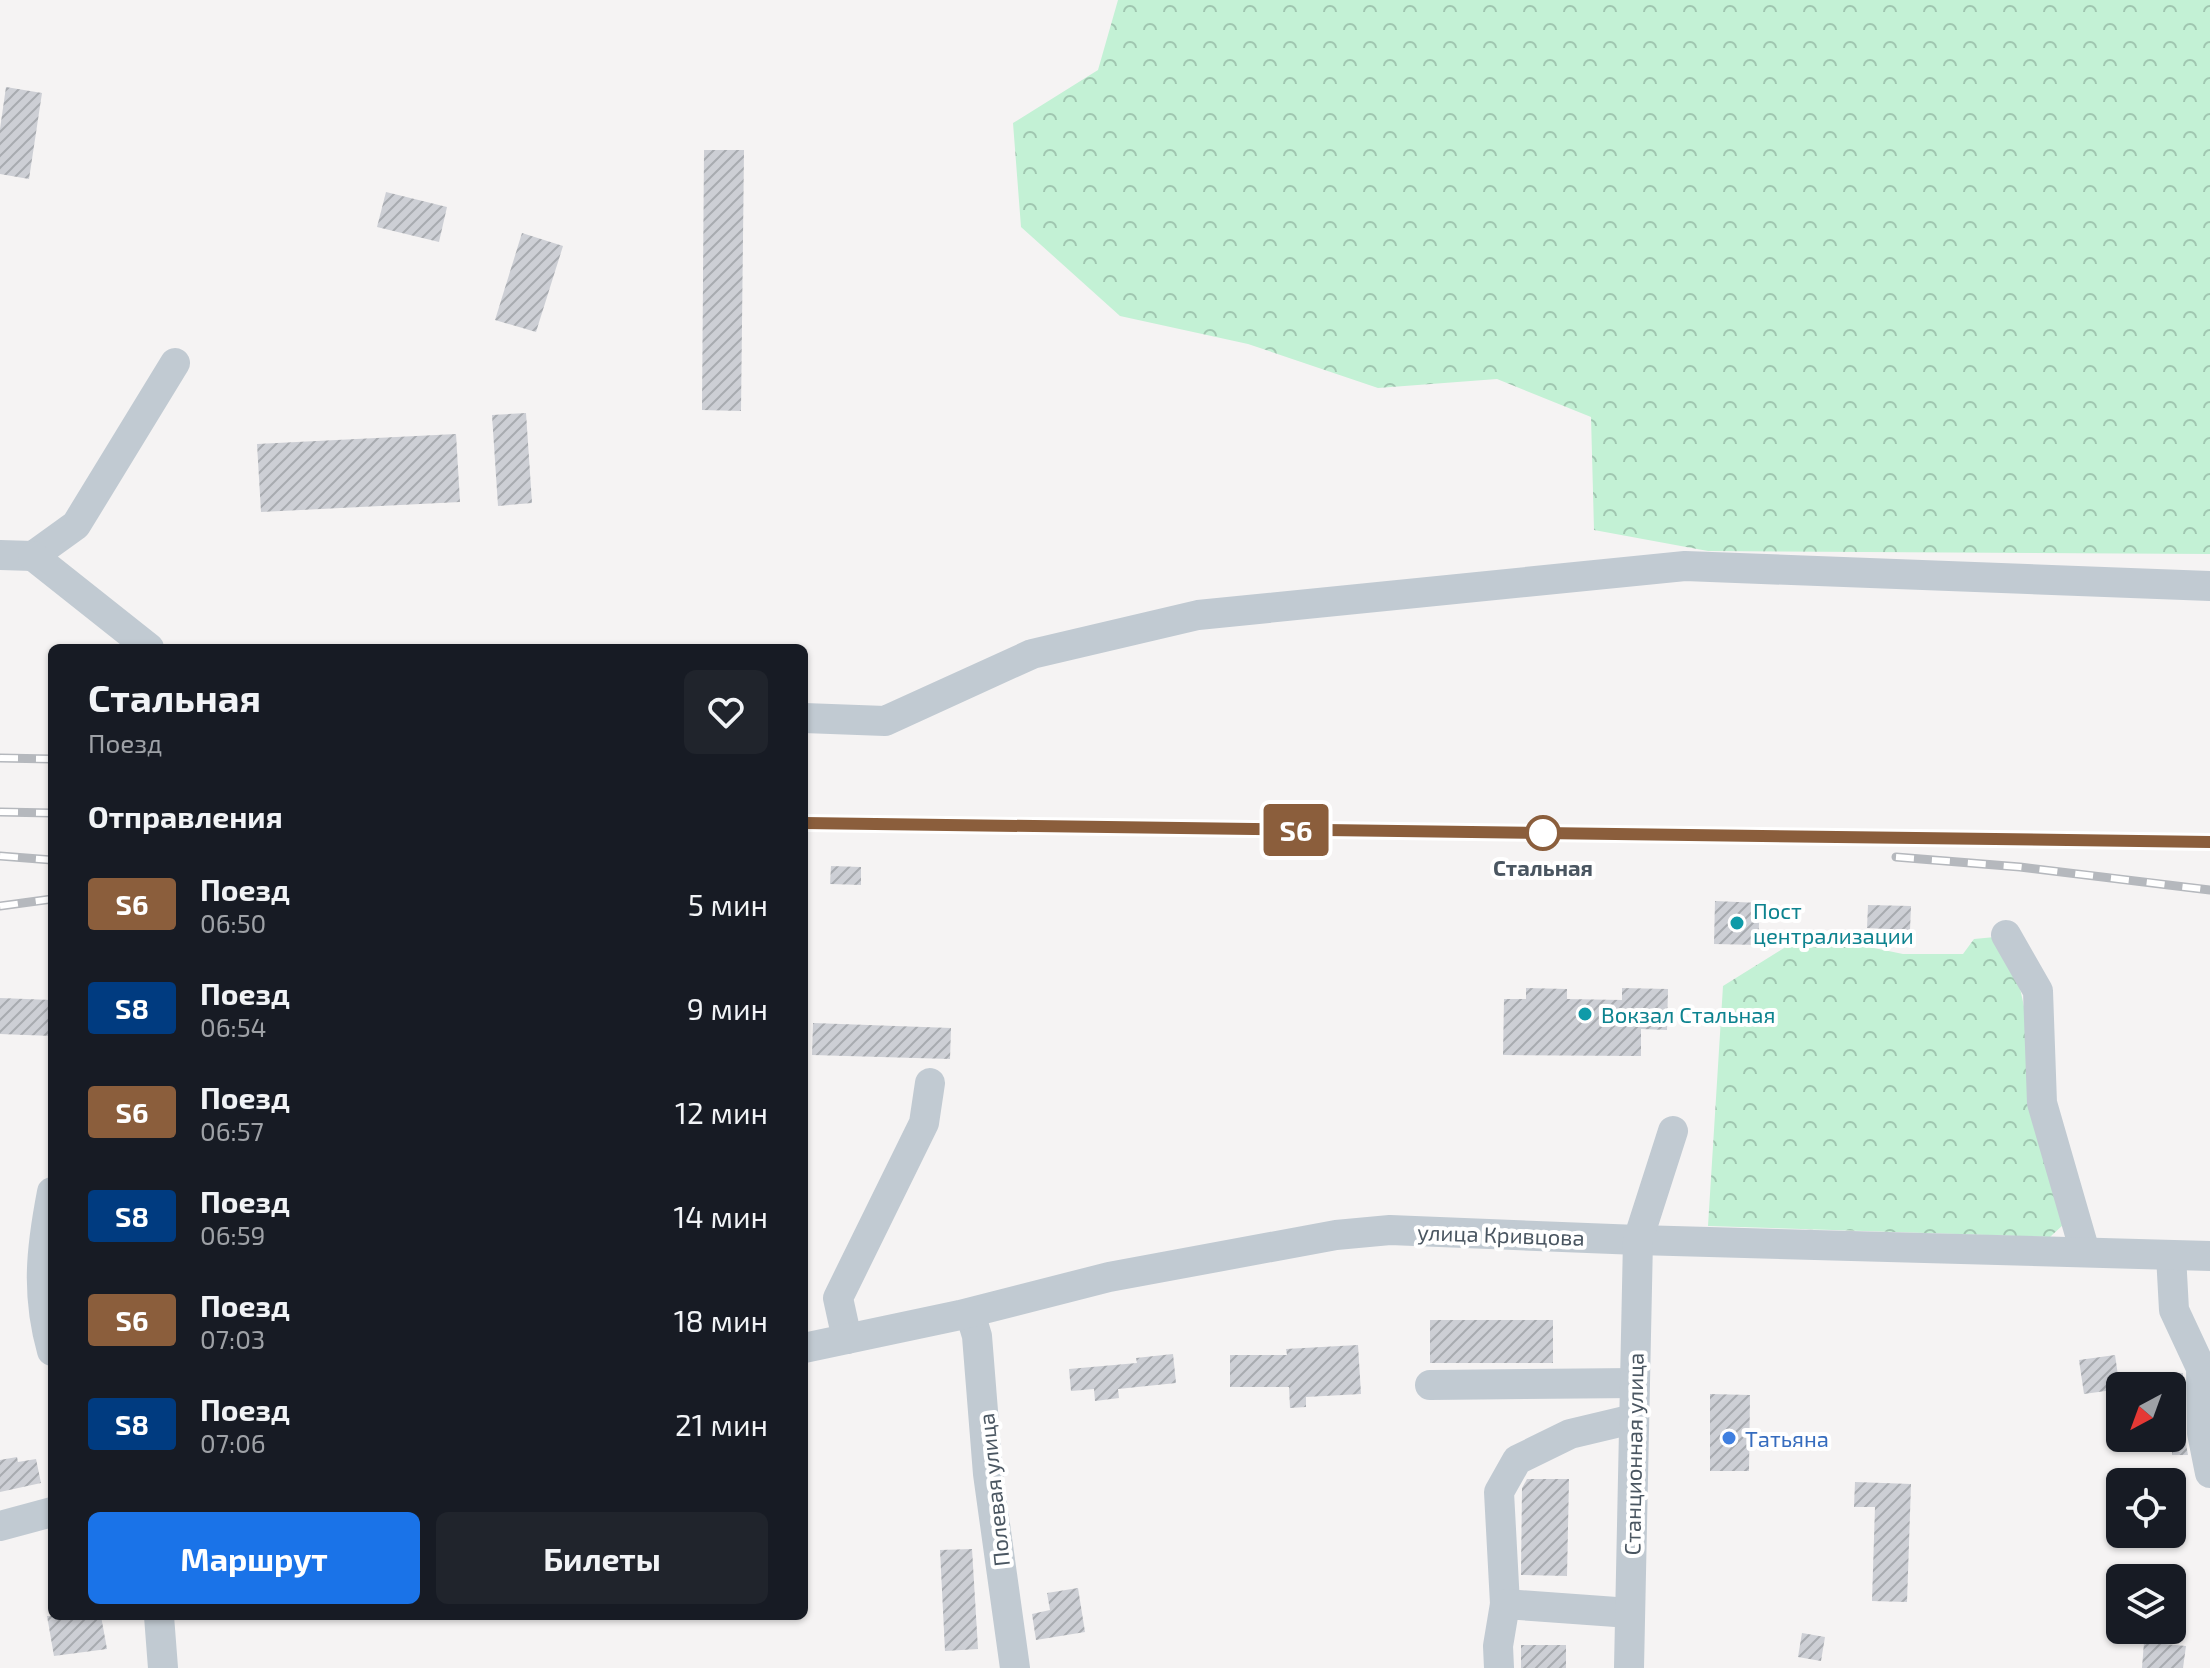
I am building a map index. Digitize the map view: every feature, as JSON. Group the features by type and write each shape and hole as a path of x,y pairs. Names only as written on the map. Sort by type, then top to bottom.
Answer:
{"street":[{"path":"33,556 76,525 175,363"},
{"path":"0,555 33,556 144,644"},
{"path":"808,718 885,721 1032,654 1198,615 1685,566 2210,586"},
{"path":"2006,935 2038,991 2042,1103 2085,1252"},
{"path":"847,1339 838,1298 924,1123 930,1083"},
{"name":"Станционная улица","path":"1629,1668 1638,1240 1673,1131"},
{"path":"48,1212 41,1246 42,1299 48,1330"},
{"name":"улица Кривцова","path":"808,1347 970,1313 1109,1277 1336,1235 1390,1230 2210,1256"},
{"path":"2171,1255 2174,1310 2201,1368 2202,1433 2210,1473"},
{"name":"Полевая улица","path":"970,1313 977,1336 988,1474 1015,1668"},
{"path":"1430,1385 1635,1383"},
{"path":"1499,1668 1498,1646 1505,1604 1499,1492 1517,1460 1570,1434 1633,1419"},
{"path":"0,1526 48,1513"},
{"path":"1505,1604 1630,1613"},
{"path":"159,1620 163,1668"}],"green space":[{"path":"1118,0 2210,0 2210,554 1708,551 1594,530 1591,417 1497,379 1378,388 1248,344 1120,316 1021,227 1013,123 1098,70"},
{"path":"1811,935 1903,954 1963,954 1974,939 1995,937 2016,970 2034,1052 2064,1224 2050,1237 1708,1226 1723,986"}],"building":[{"path":"6,87 42,93 29,179 0,174 0,129"},
{"path":"704,150 744,150 741,411 702,410"},
{"path":"386,192 447,207 439,242 377,227"},
{"path":"522,233 563,246 536,332 495,320"},
{"path":"526,413 532,503 498,506 492,415"},
{"path":"456,434 460,502 261,512 257,444"},
{"path":"831,866 861,867 861,885 830,884"},
{"name":"Пост централизации","path":"1715,901 1760,903 1758,945 1714,944"},
{"path":"1868,905 1911,906 1910,930 1867,928"},
{"name":"Вокзал Стальная","path":"1526,988 1567,989 1567,999 1622,1000 1622,988 1668,989 1667,1030 1641,1029 1641,1056 1503,1055 1504,999 1526,999"},
{"path":"0,998 48,1000 48,1036 0,1034"},
{"path":"813,1023 951,1028 950,1059 812,1055"},
{"path":"1430,1320 1553,1320 1553,1363 1430,1363"},
{"path":"1358,1345 1361,1394 1306,1397 1306,1407 1290,1408 1289,1387 1230,1387 1230,1355 1287,1355 1286,1349"},
{"path":"1173,1354 1176,1383 1118,1389 1119,1398 1095,1401 1094,1389 1071,1391 1069,1369 1137,1363 1136,1358"},
{"path":"2115,1355 2118,1372 2106,1372 2106,1391 2084,1394 2079,1360"},
{"path":"1710,1394 1750,1395 1749,1471 1710,1471"},
{"path":"2186,1444 2188,1455 2172,1455 2172,1452 2186,1452"},
{"path":"17,1457 18,1462 36,1459 41,1483 0,1492 0,1460"},
{"path":"1527,1479 1569,1479 1567,1576 1521,1575 1522,1488"},
{"path":"1855,1482 1911,1484 1907,1602 1872,1601 1875,1507 1854,1507"},
{"path":"972,1549 978,1649 945,1651 940,1550"},
{"path":"1078,1588 1085,1632 1036,1640 1032,1614 1050,1610 1047,1593"},
{"path":"47,1616 48,1620 102,1620 107,1649 54,1656"},
{"path":"1802,1633 1825,1637 1821,1661 1798,1657"},
{"path":"2144,1644 2186,1646 2183,1668 2142,1668"},
{"path":"1521,1645 1566,1645 1566,1668 1521,1668"}],"railway":[{"path":"0,758 48,759"},
{"path":"0,812 48,813"},
{"path":"808,823 2210,842"},
{"path":"0,856 48,860"},
{"path":"1896,857 2020,867 2210,890"},
{"path":"0,906 48,900"}],"train":[{"name":"S6","path":"808,823 2210,842"}],"place":[{"name":"Стальная","path":"1543,833"},
{"name":"Пост централизации","path":"1737,923"},
{"name":"Вокзал Стальная","path":"1585,1014"},
{"name":"Татьяна","path":"1729,1438"}]}
